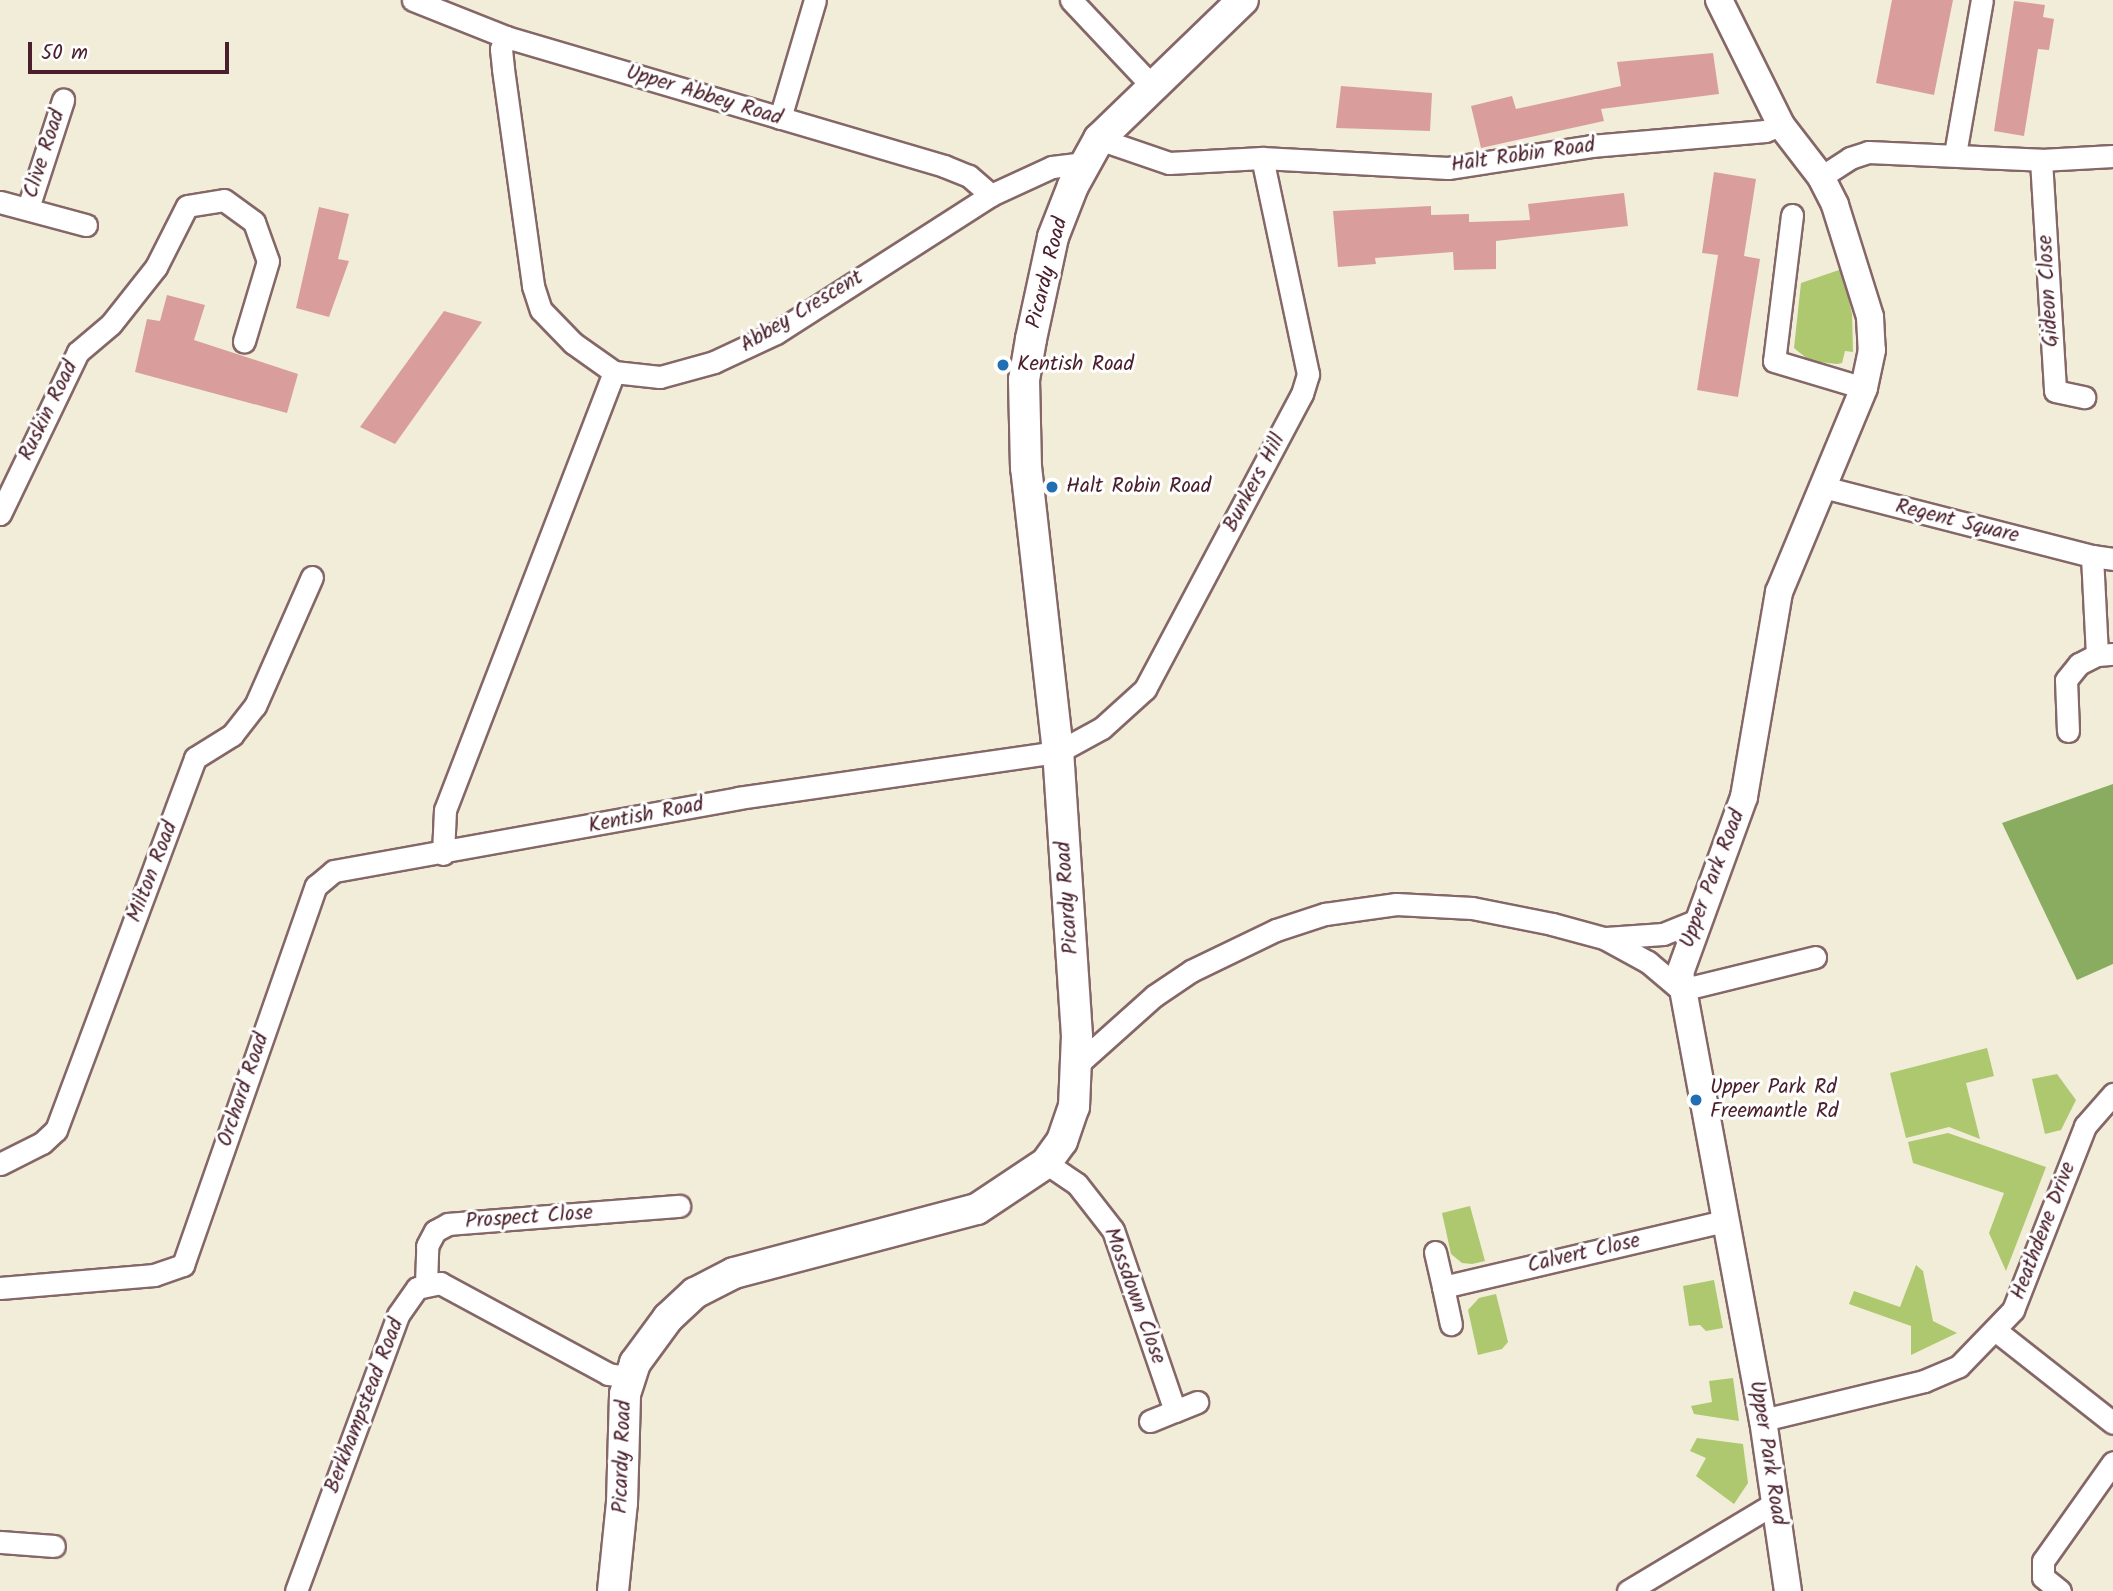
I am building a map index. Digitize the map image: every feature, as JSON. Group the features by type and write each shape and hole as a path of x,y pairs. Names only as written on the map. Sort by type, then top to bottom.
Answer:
{"main road":[{"name":"Picardy Road","path":"613,1591 628,1377 645,1345 695,1293 734,1273 977,1209 1046,1163 1062,1140 1074,1107 1078,1064 1058,752 1026,468 1024,380 1053,237 1093,151 1152,86 1243,0"}],"street":[{"name":"Upper Abbey Road","path":"413,0 506,37 944,166 969,176 991,195"},
{"path":"780,118 815,0"},
{"path":"1071,0 1152,86"},
{"name":"Upper Park Road","path":"1719,0 1781,125 1821,177 1845,231 1870,317 1872,350 1864,388 1777,600 1744,797 1684,955 1681,990 1763,1420 1788,1591"},
{"path":"1955,154 1982,0"},
{"name":"Abbey Crescent","path":"506,37 501,48 503,69 533,286 541,310 573,343 614,372 660,377 715,362 776,333 991,195 1093,151"},
{"name":"Clive Road","path":"28,208 63,100"},
{"name":"Halt Robin Road","path":"1093,151 1169,163 1262,158 1448,168 1591,146 1765,131 1781,125"},
{"path":"1821,177 1850,158 1868,152 2041,160 2113,156"},
{"name":"Bunkers Hill","path":"1058,752 1102,728 1146,690 1302,394 1308,374 1262,158"},
{"name":"Gideon Close","path":"2041,160 2055,391 2084,397"},
{"name":"Ruskin Road","path":"0,514 78,352 111,324 156,267 187,206 224,200 254,222 268,261 244,341"},
{"name":"Clive Road","path":"0,202 86,225"},
{"path":"1792,215 1774,361 1864,388"},
{"path":"443,854 445,810 614,372"},
{"name":"Regent Square","path":"1823,487 2092,556 2113,559"},
{"path":"2067,731 2066,680 2079,664 2105,655 2092,556"},
{"name":"Milton Road","path":"0,1164 42,1143 56,1130 195,758 232,735 255,706 312,577"},
{"name":"Kentish Road","path":"316,886 334,871 443,854 738,798 1058,752"},
{"name":"Orchard Road","path":"0,1288 154,1275 183,1265 316,886"},
{"path":"1078,1064 1154,996 1191,971 1276,930 1325,914 1396,904 1472,908 1604,938 1648,962 1681,990 1815,957"},
{"path":"1604,938 1663,934 1698,920"},
{"name":"Heathdene Drive","path":"1763,1420 1924,1381 1959,1366 1995,1330 2021,1295 2085,1126 2113,1094"},
{"name":"Mossdown Close","path":"1046,1163 1077,1184 1113,1230 1175,1411"},
{"name":"Prospect Close","path":"426,1284 427,1246 435,1231 448,1224 679,1206"},
{"name":"Calvert Close","path":"1443,1287 1725,1221"},
{"path":"1435,1252 1451,1324"},
{"path":"426,1284 440,1283 608,1374 628,1377"},
{"name":"Berkhampstead Road","path":"296,1591 398,1315 417,1288 426,1284"},
{"path":"1995,1330 2113,1423"},
{"path":"1150,1421 1197,1402"},
{"path":"2060,1591 2043,1577 2043,1561 2113,1462"},
{"path":"1628,1591 1775,1503"},
{"path":"0,1542 54,1546"}],"green space":[{"path":"1842,269 1852,314 1853,352 1845,351 1842,363 1810,361 1794,348 1801,283"},
{"path":"2113,784 2113,964 2077,980 2002,823"},
{"path":"1987,1048 1994,1076 1966,1083 1980,1139 1949,1127 1906,1138 1890,1073"},
{"path":"2057,1074 2076,1100 2061,1130 2045,1134 2032,1079"},
{"path":"1948,1133 2046,1167 2006,1271 1989,1233 2004,1193 1913,1163 1908,1142"},
{"path":"1470,1206 1485,1261 1472,1264 1462,1263 1451,1254 1442,1213"},
{"path":"1916,1265 1923,1271 1933,1321 1957,1333 1911,1355 1911,1326 1849,1304 1854,1291 1900,1307"},
{"path":"1714,1280 1723,1328 1706,1331 1700,1325 1689,1326 1683,1286"},
{"path":"1496,1294 1508,1342 1502,1349 1478,1355 1468,1310 1479,1298"},
{"path":"1733,1378 1739,1421 1694,1414 1691,1406 1712,1402 1709,1381"},
{"path":"1697,1438 1743,1444 1748,1483 1734,1504 1696,1476 1706,1458 1690,1451"}],"building":[{"path":"1892,0 1953,0 1934,95 1876,83"},
{"path":"2014,1 2045,5 2043,17 2054,19 2049,50 2038,49 2024,136 1994,131"},
{"path":"1713,53 1719,94 1601,109 1604,121 1481,148 1471,106 1512,96 1516,109 1621,86 1617,62"},
{"path":"1341,86 1432,93 1430,131 1336,128"},
{"path":"1714,172 1756,179 1744,256 1760,259 1738,397 1697,390 1718,255 1702,253"},
{"path":"1624,193 1628,226 1496,241 1496,269 1454,270 1453,252 1375,258 1376,264 1338,267 1333,211 1431,206 1431,215 1469,214 1469,222 1530,220 1528,204"},
{"path":"319,207 349,214 338,259 349,261 329,317 296,308"},
{"path":"167,295 205,305 194,340 298,374 287,413 135,372 147,319 160,321"},
{"path":"444,311 482,322 395,444 360,427"}],"place":[{"name":"Kentish Road","path":"1003,365"},
{"name":"Halt Robin Road","path":"1052,487"},
{"name":"Upper Park Rd Freemantle Rd","path":"1696,1100"}]}
